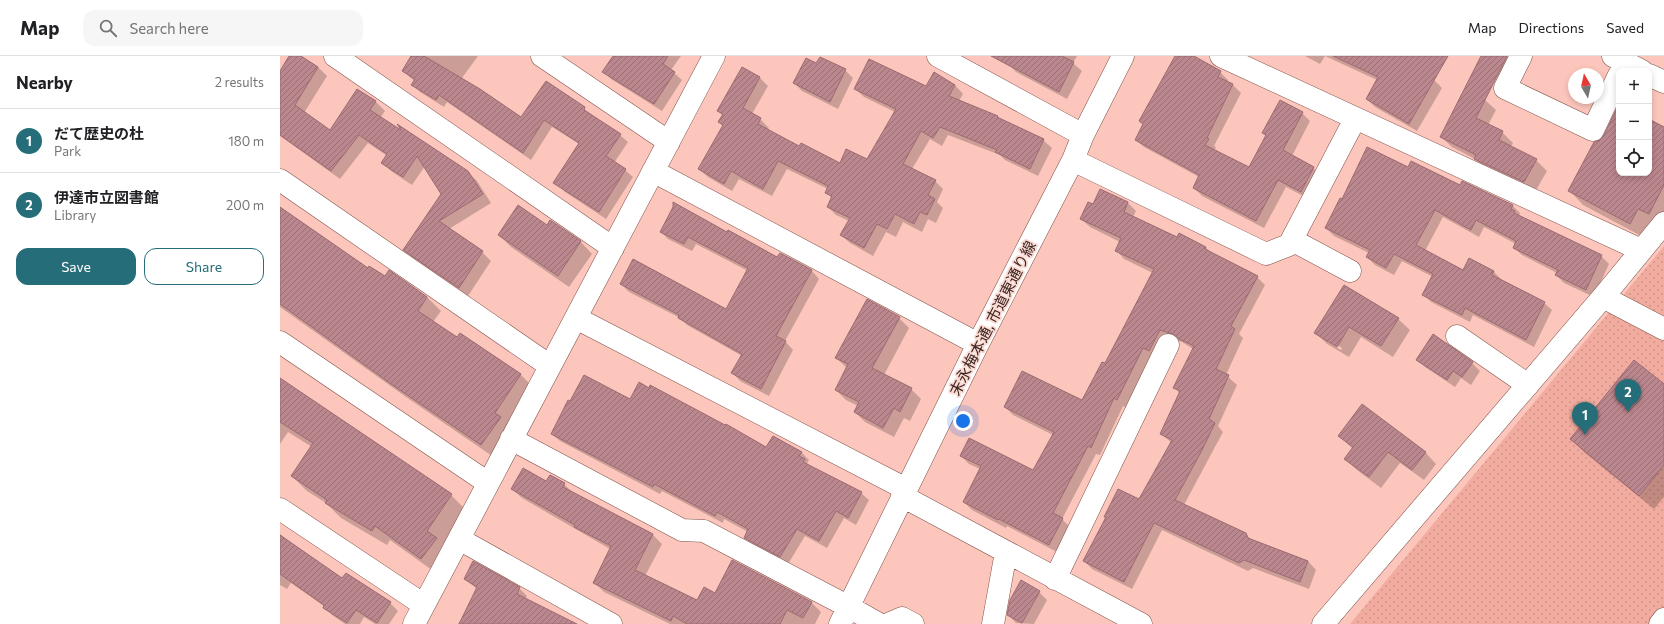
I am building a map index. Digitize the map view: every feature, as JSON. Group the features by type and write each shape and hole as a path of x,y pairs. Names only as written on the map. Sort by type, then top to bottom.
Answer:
{"street":[{"path":"335,56 613,248"},
{"path":"542,56 669,142"},
{"path":"414,624 714,56"},
{"path":"938,56 1083,135"},
{"name":"末永梅本通, 市道東通り線","path":"845,615 978,344 1073,160 1083,135 1124,56"},
{"path":"1222,56 1355,119 1641,250"},
{"path":"1521,56 1505,88 1593,130 1623,64"},
{"path":"1652,76 1664,82"},
{"path":"1073,160 1266,254 1289,245 1355,119"},
{"path":"653,172 978,344"},
{"path":"280,180 550,366"},
{"path":"1323,624 1603,297 1664,223"},
{"path":"1292,240 1350,271"},
{"path":"1603,297 1664,330"},
{"path":"576,318 904,493 1006,552 1135,622"},
{"path":"1457,336 1528,385"},
{"path":"280,342 488,483"},
{"path":"1055,579 1168,345"},
{"path":"511,439 682,530 704,531 845,615 879,624"},
{"path":"280,509 424,605"},
{"path":"459,539 611,624"},
{"path":"993,624 1006,552"},
{"path":"888,624 902,618 913,624"},
{"path":"1660,624 1664,619"}],"shaded area":[{"path":"1664,246 1664,624 1350,624"}],"building":[{"path":"289,56 301,56 318,67 295,105 330,130 357,89 376,101 370,110 401,130 397,124 468,171 483,194 439,221 483,251 459,288 403,250 441,194 417,156 403,177 381,163 387,154 359,135 331,171 280,135 280,71"},
{"path":"411,56 424,56 480,89 521,117 546,81 585,107 584,110 621,134 606,156 626,169 599,212 553,183 579,143 544,120 523,153 439,95 436,100 411,85 415,79 402,71"},
{"path":"613,56 668,56 663,64 675,72 654,104 602,72"},
{"path":"991,56 1062,56 1074,62 1059,92"},
{"path":"1175,56 1194,56 1221,71 1218,77 1233,84 1205,145 1249,167 1266,135 1262,133 1280,100 1303,112 1283,150 1314,167 1301,192 1278,180 1256,221 1193,188 1199,175 1135,140 1143,124 1139,121"},
{"path":"1333,56 1448,56 1409,124 1366,99 1378,77"},
{"path":"1481,56 1507,56 1476,118 1503,131 1499,140 1537,159 1524,182 1474,159 1476,155 1440,137"},
{"path":"820,57 846,69 830,102 793,83 806,58 816,63"},
{"path":"869,59 926,86 934,72 955,85 949,96 998,116 997,117 1044,139 1030,169 995,152 997,150 940,127 933,138 921,131 903,164 936,180 928,195 935,199 927,215 920,212 914,224 895,214 887,229 877,224 864,248 840,235 850,218 827,207 832,196 825,193 828,186 778,161 763,189 731,171 724,184 698,169 723,125 718,122 723,114 717,111 742,67 760,77 743,108 761,118 758,124 799,146 801,143 840,163 846,149 867,159 896,109 854,89"},
{"path":"1616,110 1616,176 1652,176 1652,121 1664,127 1664,185 1649,214 1638,209 1630,224 1568,191 1594,142 1600,140"},
{"path":"1367,147 1408,167 1411,161 1460,185 1462,181 1513,205 1511,209 1515,211 1514,213 1602,255 1586,290 1555,275 1558,270 1513,248 1516,241 1476,220 1471,230 1435,210 1416,245 1463,270 1469,258 1494,271 1492,275 1545,302 1526,340 1465,308 1462,315 1422,295 1433,274 1394,254 1386,268 1366,257 1370,250 1325,228 1340,198 1342,199"},
{"path":"1100,189 1128,202 1124,212 1177,237 1179,233 1206,247 1205,249 1258,276 1231,326 1235,329 1216,369 1229,375 1209,419 1215,423 1175,500 1246,533 1248,538 1308,561 1300,582 1244,560 1239,563 1154,523 1124,582 1083,561 1106,517 1104,517 1118,489 1139,499 1172,440 1160,434 1180,391 1173,388 1194,346 1179,339 1173,334 1160,330 1149,351 1143,348 1117,400 1114,398 1091,448 1088,446 1053,513 1063,518 1049,545 963,502 981,466 960,456 969,438 1033,470 1054,432 1004,407 1022,371 1082,400 1102,362 1105,363 1154,269 1115,251 1121,238 1080,219 1088,202 1093,204"},
{"path":"673,202 727,232 728,230 777,257 780,253 812,270 776,336 786,341 761,389 731,373 742,354 678,318 679,315 620,284 633,259 726,309 748,268 688,237 684,244 660,232 673,207"},
{"path":"518,205 547,225 550,220 581,241 558,276 498,235"},
{"path":"280,207 368,268 369,266 385,276 389,270 427,297 418,311 457,337 460,333 521,374 495,413 501,417 481,445 391,384 280,304"},
{"path":"1344,285 1399,318 1381,346 1349,327 1337,347 1314,333"},
{"path":"867,299 900,317 872,368 912,388 900,412 894,408 883,428 854,412 859,402 835,390 848,364 835,358"},
{"path":"1433,334 1473,362 1462,377 1453,371 1447,380 1416,360"},
{"path":"1634,360 1664,384 1664,465 1639,496 1570,439"},
{"path":"584,375 630,399 639,382 649,388 650,385 725,425 726,424 766,447 773,436 802,452 799,456 805,459 803,462 862,492 848,518 836,511 819,541 797,529 780,557 744,538 748,529 717,512 715,516 654,484 653,487 551,434 568,400 570,401"},
{"path":"280,378 452,494 427,531 437,538 421,559 375,526 372,531 325,503 327,500 291,476 313,443 280,422"},
{"path":"1362,404 1426,452 1412,470 1388,452 1369,477 1344,459 1353,447 1338,436"},
{"path":"523,468 546,481 550,475 565,483 563,487 653,534 635,570 697,600 704,587 715,593 732,560 812,602 803,618 787,610 780,624 687,624 673,616 671,621 593,583 611,546 574,527 575,525 511,489"},
{"path":"280,535 342,578 346,573 391,602 377,623 356,610 347,623 323,608 324,605 280,574"},
{"path":"473,561 520,587 517,594 577,624 459,624 477,587 464,579"},
{"path":"1021,580 1040,591 1022,623 1007,615 1010,600"}],"place":[{"name":"伊達市立図書館","path":"1628,412"},
{"name":"だて歴史の杜","path":"1585,435"}]}
